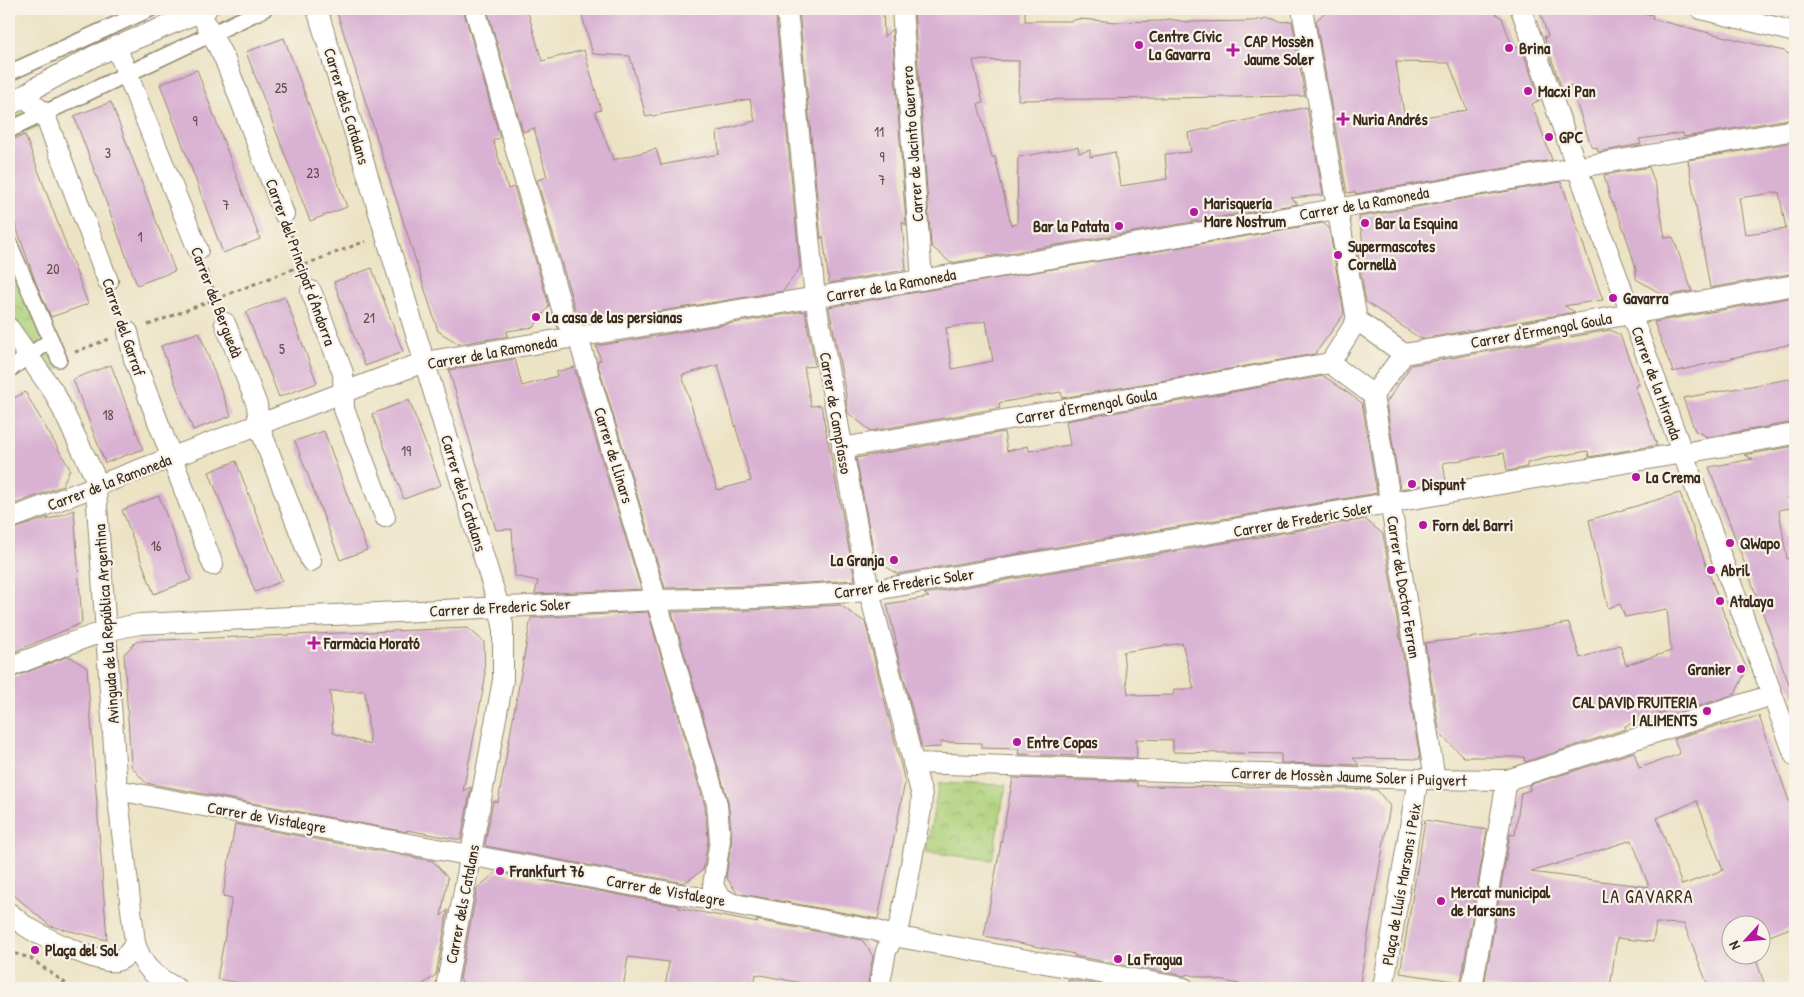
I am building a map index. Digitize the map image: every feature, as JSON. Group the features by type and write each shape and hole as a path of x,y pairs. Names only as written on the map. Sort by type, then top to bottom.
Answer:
{"street":[{"path":"9,73 150,9"},
{"path":"9,130 264,9"},
{"name":"Carrer dels Catalans","path":"318,9 503,625 503,680 446,988"},
{"name":"Carrer de Llinars","path":"475,9 565,319 578,337 658,600 717,804 720,840 713,886 720,896 729,902"},
{"name":"Carrer de Campfasso","path":"788,9 815,298 870,591 922,796 900,924 892,936 886,951 879,988"},
{"name":"Carrer de Jacinto Guerrero","path":"902,9 922,280"},
{"path":"1302,9 1357,320 1330,363 1373,395 1404,354 1357,320"},
{"name":"Carrer de la Miranda","path":"1521,9 1577,168 1795,756"},
{"path":"1701,9 1795,32"},
{"path":"16,101 94,56 203,10"},
{"name":"Carrer del Principat d'Andorra","path":"203,10 211,34 225,60 284,214"},
{"name":"Carrer del Berguedà","path":"116,46 198,250"},
{"path":"16,101 44,113"},
{"name":"Carrer del Garraf","path":"44,113 108,281"},
{"name":"Carrer de la Ramoneda","path":"9,520 424,362 1135,244 1795,130"},
{"path":"9,243 59,358"},
{"name":"Carrer d'Ermengol Goula","path":"1404,354 1795,285"},
{"name":"Carrer del Principat d'Andorra","path":"311,291 343,374 344,409 386,517"},
{"name":"Carrer del Berguedà","path":"225,323 257,405 259,426 311,561"},
{"name":"Avinguda de la República Argentina","path":"9,328 55,394 92,469 97,487 117,790 135,943 139,956 145,966 155,975 176,988"},
{"name":"Carrer del Garraf","path":"128,332 134,359 214,565"},
{"path":"9,370 51,340"},
{"name":"Carrer d'Ermengol Goula","path":"842,448 1330,363"},
{"name":"Carrer del Doctor Ferran","path":"1373,395 1391,504 1427,779"},
{"name":"Carrer de Frederic Soler","path":"9,667 106,630 140,624 658,600 754,598 870,591 1795,434"},
{"name":"Carrer de Mossèn Jaume Soler i Puigvert","path":"913,763 1508,780 1772,695"},
{"name":"Plaça de Lluís Marsans i Peix","path":"1383,988 1427,779"},
{"path":"1472,988 1508,780"},
{"name":"Carrer de Vistalegre","path":"117,790 729,902 874,930 892,936 1184,988"},
{"path":"9,912 25,926 42,935 94,957 109,961 116,961 128,954 132,951 135,943"}],"path":[{"name":"Carrer del Principat d'Andorra","path":"284,214 311,291"},
{"path":"59,358 386,234"},
{"name":"Carrer del Berguedà","path":"198,250 225,323"},
{"name":"Carrer del Garraf","path":"108,281 128,332"},
{"path":"9,960 9,950 30,958 72,988"}],"green space":[{"path":"22,102 44,125 9,140 9,111"},
{"path":"9,226 65,366 48,373 9,319"},
{"path":"939,783 1006,785 992,860 926,852"}],"building":[{"path":"336,9 463,9 500,138 493,140 508,189 514,187 549,306 534,327 507,331 508,336 459,344 438,331"},
{"path":"487,9 527,9 542,61 584,50 601,110 595,112 613,160 656,149 661,165 719,154 717,132 755,121 750,99 646,117 630,56 593,54 580,9 775,9 800,268 783,291 594,322 575,309 537,180 547,177 534,128 523,132"},
{"path":"799,9 883,9 884,37 892,29 906,225 902,222 906,270 829,283 823,236 821,239"},
{"path":"914,9 1025,9 1025,21 1071,21 1078,19 1118,22 1162,21 1168,19 1187,22 1254,21 1267,18 1279,22 1292,21 1305,96 1018,100 1019,61 973,60 983,103 978,104 992,157 995,157 1011,225 1017,224 1018,157 1078,147 1079,153 1090,150 1090,157 1115,152 1120,186 1167,179 1165,154 1191,152 1188,133 1307,107 1323,195 1291,198 1298,204 951,263 931,246"},
{"path":"1328,9 1489,9 1502,18 1513,49 1521,46 1540,100 1532,104 1552,160 1355,194 1355,192 1347,193 1316,21","holes":["1396,62 1449,63 1467,110 1405,120"]},
{"path":"1539,9 1624,9 1653,15 1652,19 1784,51 1795,58 1795,118 1684,137 1683,133 1639,139 1641,144 1598,152 1597,147 1592,148 1570,85 1562,89 1544,37 1548,36"},
{"path":"284,38 347,207 310,221 246,52"},
{"path":"197,70 260,239 223,253 160,84"},
{"path":"111,102 175,271 137,285 74,116"},
{"path":"25,135 88,304 51,317 36,283 9,207 9,141"},
{"path":"1795,142 1795,273 1710,288 1688,160","holes":["1779,192 1786,229 1745,234 1739,198"]},
{"path":"1649,167 1657,190 1665,238 1673,237 1692,291 1665,296 1636,279 1636,269 1629,245 1610,198 1604,175"},
{"path":"1561,182 1603,300 1564,306 1575,312 1421,339 1366,302 1357,251 1365,257 1359,217"},
{"path":"1323,223 1329,228 1344,314 1315,354 1062,398 1061,392 1020,399 999,403 1000,408 871,431 848,413 829,307","holes":["986,321 993,361 952,369 946,328"]},
{"path":"372,268 403,352 365,366 334,282"},
{"path":"285,297 317,383 279,397 246,312"},
{"path":"1795,297 1795,343 1673,372 1654,322"},
{"path":"805,311 815,366 804,367 811,406 821,405 855,580 754,586 665,588 597,361 601,360 596,346","holes":["718,365 751,481 717,490 682,375"]},
{"path":"1610,330 1620,335 1639,385 1635,386 1657,445 1589,457 1588,451 1547,458 1527,463 1527,467 1507,471 1504,453 1443,463 1446,481 1400,489 1386,403 1411,365"},
{"path":"199,332 231,416 193,430 161,346"},
{"path":"515,359 522,386 557,376 556,372 574,367 641,589 535,594 538,581 515,576 512,529 496,530 449,370"},
{"path":"111,365 143,449 105,463 73,379"},
{"path":"1324,376 1362,403 1377,493 897,574 875,559 856,458 1004,432 1007,451 1028,446 1029,451 1070,445 1066,421"},
{"path":"1795,378 1795,422 1708,437 1695,431 1683,398"},
{"path":"25,392 70,469 62,486 9,506 9,401"},
{"path":"409,400 441,485 404,499 372,414"},
{"path":"324,431 367,550 340,560 295,441"},
{"path":"1795,446 1795,498 1788,497 1791,508 1779,510 1787,559 1795,557 1795,695 1793,695 1709,467 1753,459 1744,455"},
{"path":"236,461 282,581 255,592 209,472"},
{"path":"1680,493 1730,631 1747,669 1735,694 1666,717 1664,712 1625,726 1626,729 1525,762 1524,757 1464,757 1440,734 1425,643 1502,634 1569,623 1580,658 1620,645 1626,665 1671,651 1667,609 1625,617 1620,604 1608,608 1589,520"},
{"path":"159,496 191,580 154,594 122,510"},
{"path":"74,510 82,623 9,654 9,531"},
{"path":"1365,519 1383,534 1420,759 1353,758 1359,765 1281,763 1281,754 1173,752 1173,740 1136,739 1137,758 1018,754 1019,749 981,748 981,743 941,742 941,747 922,748 895,644 897,645 887,604 929,597 924,594","holes":["1182,643 1194,689 1174,689 1173,695 1137,696 1137,694 1128,694 1123,652"]},
{"path":"840,605 865,622 905,782 878,919 737,893 726,877 732,839 728,801 672,612"},
{"path":"648,612 705,806 708,840 703,870 684,883 486,846 493,801 498,802 531,618"},
{"path":"468,628 484,642 485,680 463,791 471,787 461,840 406,830 407,832 146,783 131,766 124,654 137,641","holes":["330,691 365,691 370,745 333,733"]},
{"path":"69,656 87,668 107,940 50,926 9,891 9,679"},
{"path":"1759,716 1795,818 1795,926 1772,935 1772,914 1722,914 1722,964 1758,964 1766,988 1709,988 1684,924 1656,923 1653,942 1617,938 1610,988 1484,987 1510,834 1515,835 1521,793 1530,790 1529,785 1634,752 1639,768 1680,754 1674,739 1722,724 1721,726","holes":["1697,801 1723,870 1682,885 1657,818","1632,840 1649,887 1531,872"]},
{"path":"1013,778 1137,782 1137,786 1377,790 1390,806 1359,988 1261,988 1074,956 1074,954 984,936"},
{"name":"Mercat municipal de Marsans","path":"1425,820 1487,830 1461,982 1400,973"},
{"path":"235,824 433,861 448,878 441,916 448,910 436,975 417,988 267,988 217,979 232,898 223,896"},
{"path":"497,872 679,906 679,908 758,923 756,920 862,940 873,956 867,988 799,988 801,983 756,974 754,988 665,988 669,962 628,957 623,988 466,988 460,979 477,888"},
{"path":"1069,980 1118,988 1067,988"}],"place":[{"name":"Centre Cívic La Gavarra","path":"1139,45"},
{"name":"Brina","path":"1509,48"},
{"name":"CAP Mossèn Jaume Soler","path":"1233,50"},
{"name":"Macxi Pan","path":"1528,91"},
{"name":"Nuria Andrés","path":"1343,119"},
{"name":"GPC","path":"1549,137"},
{"name":"Marisquería Mare Nostrum","path":"1194,212"},
{"name":"Bar la Esquina","path":"1365,223"},
{"name":"Bar la Patata","path":"1119,226"},
{"name":"Supermascotes Cornellà","path":"1338,255"},
{"name":"Gavarra","path":"1613,298"},
{"name":"La casa de las persianas","path":"536,317"},
{"name":"La Crema","path":"1636,477"},
{"name":"Dispunt","path":"1412,484"},
{"name":"Forn del Barri","path":"1423,525"},
{"name":"QWapo","path":"1730,543"},
{"name":"La Granja","path":"894,560"},
{"name":"Abril","path":"1711,570"},
{"name":"Atalaya","path":"1720,601"},
{"name":"Farmàcia Morató","path":"314,643"},
{"name":"Granier","path":"1741,669"},
{"name":"CAL DAVID FRUITERIA I ALIMENTS","path":"1707,711"},
{"name":"Entre Copas","path":"1017,742"},
{"name":"Frankfurt 76","path":"500,871"},
{"name":"Mercat municipal de Marsans","path":"1441,901"},
{"name":"Plaça del Sol","path":"35,950"},
{"name":"La Fragua","path":"1118,959"}],"district":[{"name":"LA GAVARRA","path":"1648,896"}]}
